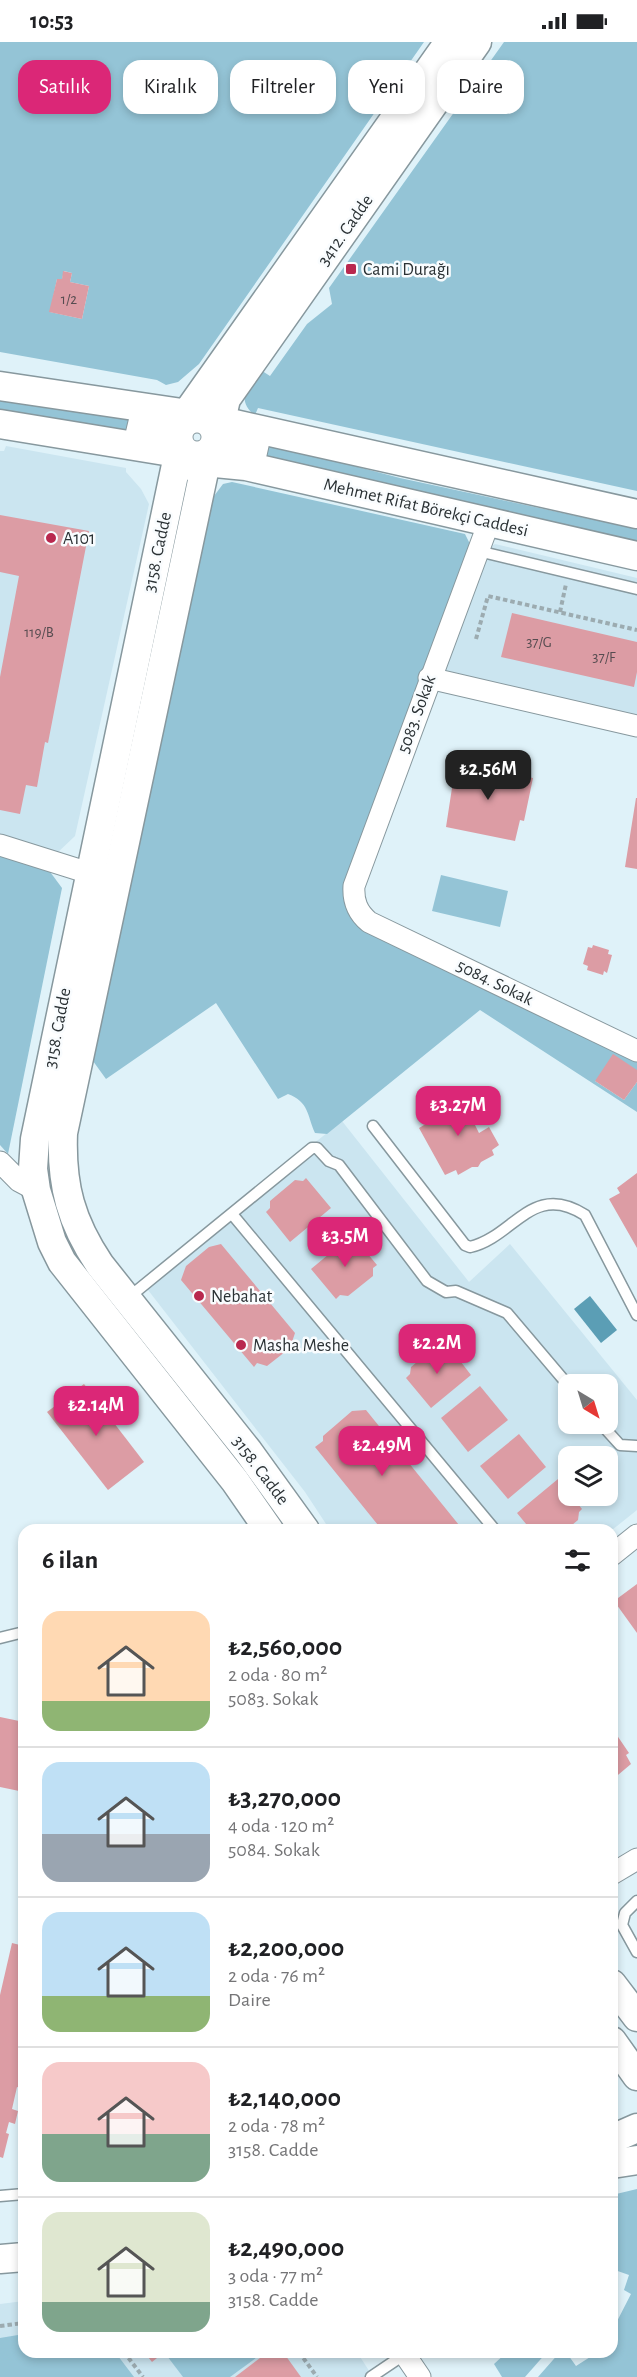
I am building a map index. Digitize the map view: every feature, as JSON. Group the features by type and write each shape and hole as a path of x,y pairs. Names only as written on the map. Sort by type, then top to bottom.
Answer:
{"street":[{"name":"3412. Cadde","path":"186,417 448,42"},
{"name":"3412. Cadde","path":"221,420 226,399 477,42"},
{"path":"0,386 186,417"},
{"path":"221,420 227,437 226,447 192,464 168,443 171,426 186,417 206,410 221,420 637,514"},
{"name":"Mehmet Rifat Börekçi Caddesi","path":"0,424 192,464 238,464 637,556"},
{"name":"3158. Cadde","path":"192,464 89,873 35,1139 33,1169 36,1190 52,1242 62,1262 103,1317 235,1481 265,1524"},
{"name":"3158. Cadde","path":"192,464 63,1133 65,1188 82,1238 248,1451 301,1524"},
{"name":"5083. Sokak","path":"357,908 354,886 429,678 489,522"},
{"path":"429,678 637,726"},
{"path":"0,845 89,873"},
{"name":"5084. Sokak","path":"357,908 369,922 637,1051"},
{"path":"0,1162 19,1181 36,1190"},
{"path":"103,1317 128,1298"},
{"path":"618,1550 637,1535"},
{"path":"618,1870 637,1859"},
{"path":"622,1989 637,2017"},
{"path":"618,2049 637,2076"},
{"path":"618,2136 637,2128"},
{"path":"618,2163 637,2160"},
{"path":"0,2259 18,2258"},
{"path":"407,2358 420,2377"}],"lane":[{"path":"478,551 637,589"},
{"path":"373,1126 465,1245 470,1247 486,1241 516,1218 537,1206 560,1204 573,1207 585,1215 637,1315"},
{"path":"128,1298 312,1148 317,1148 329,1161 339,1165 427,1281 446,1292 456,1291 507,1313 559,1374"},
{"path":"232,1214 490,1524"},
{"path":"610,1434 620,1445 637,1446"},
{"path":"0,1638 18,1634"},
{"path":"637,1901 625,1913 622,1925 637,1953"},
{"path":"0,2196 18,2194"},
{"path":"371,2377 397,2358"}],"path":[{"path":"476,639 488,596 637,630"},
{"path":"560,612 563,598"},
{"path":"0,2326 18,2324"},
{"path":"129,2358 143,2377"},
{"path":"303,2358 317,2377"}],"shaded area":[{"path":"0,42 424,42 411,60 348,60 348,114 374,114 199,364 178,382 166,385 157,380 0,352","holes":["64,271 72,273 70,282 89,286 82,319 50,312 57,279 62,279"]},
{"path":"504,42 637,42 637,491 258,408 255,415 246,404 245,392 256,367 270,376 307,324 332,304 329,288 453,114 524,114 524,60 491,60"},
{"path":"0,397 140,418 136,435 107,427 0,410"},
{"path":"259,441 400,478 637,529 637,542 255,459"},
{"path":"6,446 126,468 126,472 141,489 149,504 75,836 56,854 0,834 0,451 4,451"},
{"path":"232,482 465,534 470,544 344,890 344,902 350,916 361,928 637,1058 637,1070 595,1081 624,1100 637,1082 637,1112 480,1010 327,1134 315,1133 304,1105 295,1097 288,1094 278,1099 216,1003 106,1079 93,1061 211,500 223,484"},
{"path":"495,544 637,578 637,715 444,674 490,547"},
{"path":"0,852 45,865 62,888 8,1154 0,1145"},
{"path":"441,875 508,891 500,927 432,911"},
{"path":"342,1121 469,1282 510,1244 616,1374 558,1374 558,1434 618,1434 618,1377 637,1400 637,1510 618,1525 326,1524 305,1492 141,1281"},
{"path":"590,1296 617,1330 601,1343 574,1309"},
{"path":"637,2189 637,2377 538,2377 555,2358 570,2358 576,2366 589,2358 618,2358 618,2319 631,2294 624,2290 629,2275 618,2271 618,2194"},
{"path":"18,2302 18,2358 361,2358 373,2377 0,2377 0,2304"},
{"path":"18,2335 18,2358 120,2358 134,2377 0,2377 0,2338"},
{"path":"169,2358 256,2358 230,2377 183,2377"},
{"path":"500,2358 542,2358 525,2377 502,2377 494,2364"}],"building":[{"path":"63,271 72,273 70,282 89,286 82,319 49,312 57,279 62,279"},
{"path":"0,515 89,531 48,743 45,742 37,787 26,785 20,814 0,810 0,677 19,576 0,572"},
{"path":"512,613 637,642 637,672 634,687 501,657"},
{"path":"456,762 533,778 524,821 520,820 515,841 446,827"},
{"path":"637,798 637,869 625,867"},
{"path":"593,945 609,950 608,954 612,955 607,973 604,971 603,975 587,970 588,966 583,964 588,947 592,948"},
{"path":"613,1054 637,1070 637,1082 624,1100 595,1081"},
{"path":"462,1097 465,1102 473,1098 483,1116 473,1121 479,1133 489,1127 499,1145 492,1150 494,1155 481,1162 478,1167 472,1167 458,1175 456,1170 445,1175 419,1128 429,1122 427,1117 441,1109 443,1104 449,1104"},
{"path":"637,1173 637,1248 609,1199 620,1193 617,1188"},
{"path":"306,1178 331,1208 290,1242 266,1212 270,1208 270,1201 295,1180 303,1181"},
{"path":"352,1235 377,1265 373,1268 373,1276 348,1296 340,1295 336,1299 311,1269"},
{"path":"221,1244 295,1333 290,1348 267,1366 257,1363 254,1367 181,1280 186,1266 209,1247"},
{"path":"447,1344 471,1375 431,1408 406,1378 410,1374 411,1367 436,1346 443,1347"},
{"path":"84,1384 144,1462 108,1490 47,1412"},
{"path":"480,1386 508,1420 468,1452 441,1418"},
{"path":"366,1410 458,1524 377,1524 315,1447 323,1441 323,1436 352,1411"},
{"path":"519,1434 546,1467 508,1499 480,1466"},
{"path":"558,1479 558,1506 580,1506 582,1509 578,1520 573,1524 526,1524 517,1513"},
{"path":"637,1584 637,1633 618,1607 618,1598"},
{"path":"0,1717 18,1721 18,1791 0,1787"},
{"path":"618,1737 629,1753 626,1755 631,1764 618,1775"},
{"path":"12,1943 18,1944 18,2087 12,2109 18,2111 15,2124 9,2122 6,2133 9,2134 3,2158 0,2157 0,1995"},
{"path":"260,2358 287,2358 301,2377 235,2377"}],"place":[{"name":"Cami Durağı","path":"351,269"},
{"name":"A101","path":"51,538"},
{"name":"Nebahat","path":"199,1296"},
{"name":"Masha Meshe","path":"241,1345"}]}
